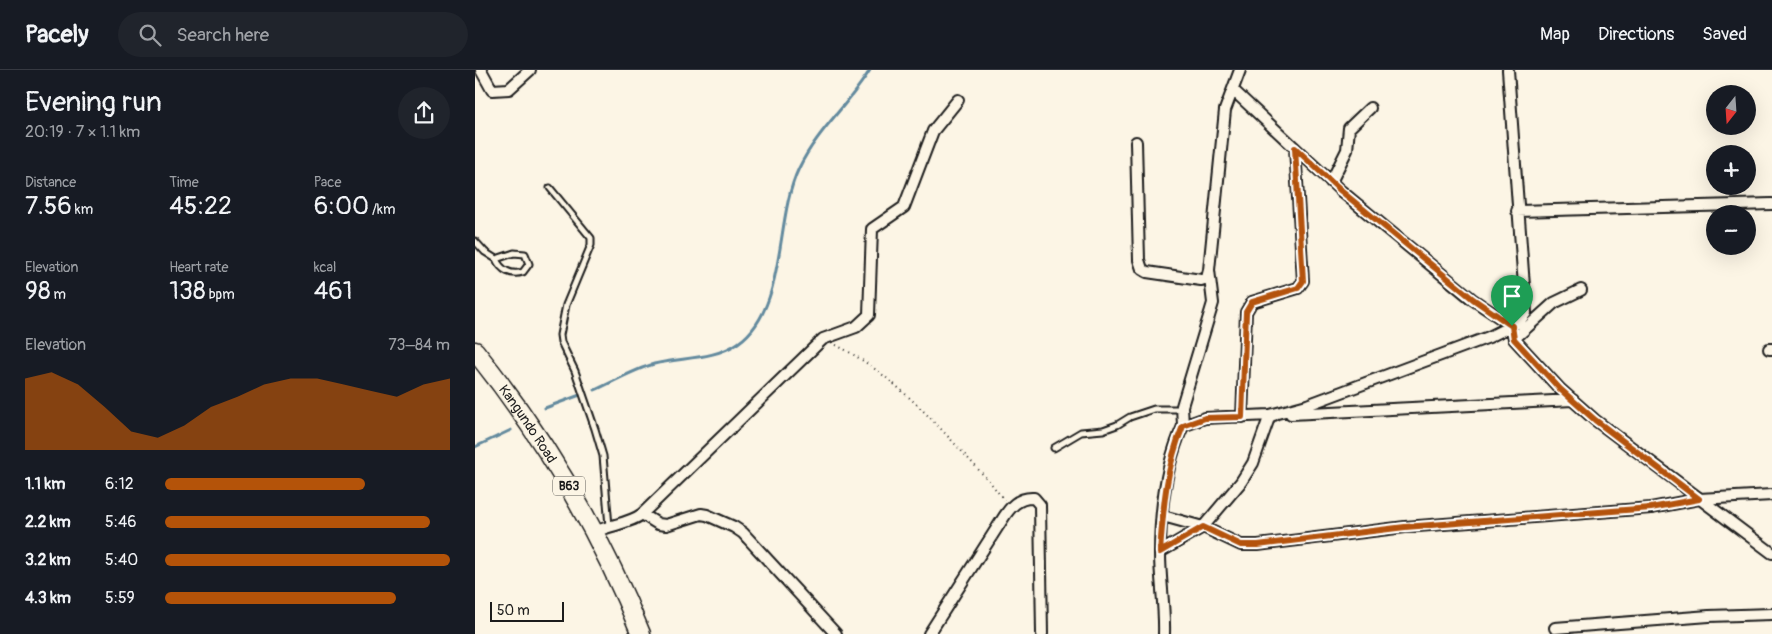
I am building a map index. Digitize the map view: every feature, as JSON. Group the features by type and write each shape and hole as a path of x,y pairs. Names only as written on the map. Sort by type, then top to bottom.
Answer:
{"highway":[{"name":"Kangundo Road","path":"475,351 506,389 602,529 641,634"}],"street":[{"path":"481,70 492,90 509,88 529,70"},
{"path":"1136,142 1139,260 1142,269 1147,272 1201,280 1207,278 1225,110 1240,70"},
{"path":"1270,415 1307,405 1489,337 1522,320 1526,313 1508,70"},
{"path":"1233,90 1331,182 1473,299 1512,326 1514,339 1573,400 1699,499 1772,553"},
{"path":"602,529 634,520 642,514 823,339 856,327 869,315 872,229 904,207 933,131 957,100"},
{"path":"1331,182 1347,150 1349,128 1370,108"},
{"path":"1242,417 1246,312 1252,302 1298,288 1303,281 1295,148"},
{"path":"1517,211 1772,204"},
{"path":"1164,634 1165,609 1160,552 1163,516 1174,446 1183,426 1182,409 1213,303 1209,270"},
{"path":"1514,339 1554,303 1581,290"},
{"path":"1183,426 1205,418 1573,400"},
{"path":"1160,552 1203,527 1253,463 1270,415"},
{"path":"1163,516 1203,527 1241,545 1258,545 1405,527 1651,508 1699,499 1772,495"},
{"path":"929,634 1010,508 1025,498 1034,498 1040,505 1041,634"},
{"path":"642,514 658,524 666,525 701,514 734,527 743,533 837,634"},
{"path":"1555,628 1709,616 1772,614"}],"lane":[{"path":"551,188 591,238 591,245 566,304 560,335 561,342 575,371 603,456 602,529"},
{"path":"475,241 485,252 496,259 499,266 512,274 523,272 529,264 528,257 522,253 496,259"},
{"path":"1054,448 1081,432 1103,430 1117,426 1130,417 1154,410 1182,409"}],"path":[{"path":"823,339 861,358 894,382 991,482 1010,508"}],"waterway":[{"path":"595,390 646,366 719,352 738,343 754,328 765,308 773,286 791,189 799,168 815,142 870,70"},
{"path":"545,408 580,395"},
{"path":"475,447 511,430"}],"route":[{"path":"1295,148 1341,191 1473,299 1512,326 1514,339 1560,389 1595,420 1699,499 1651,508 1405,527 1258,545 1241,545 1203,527 1160,552 1164,503 1174,446 1183,426 1205,418 1242,417 1246,312 1252,302 1298,288 1303,281 1295,148"}]}
